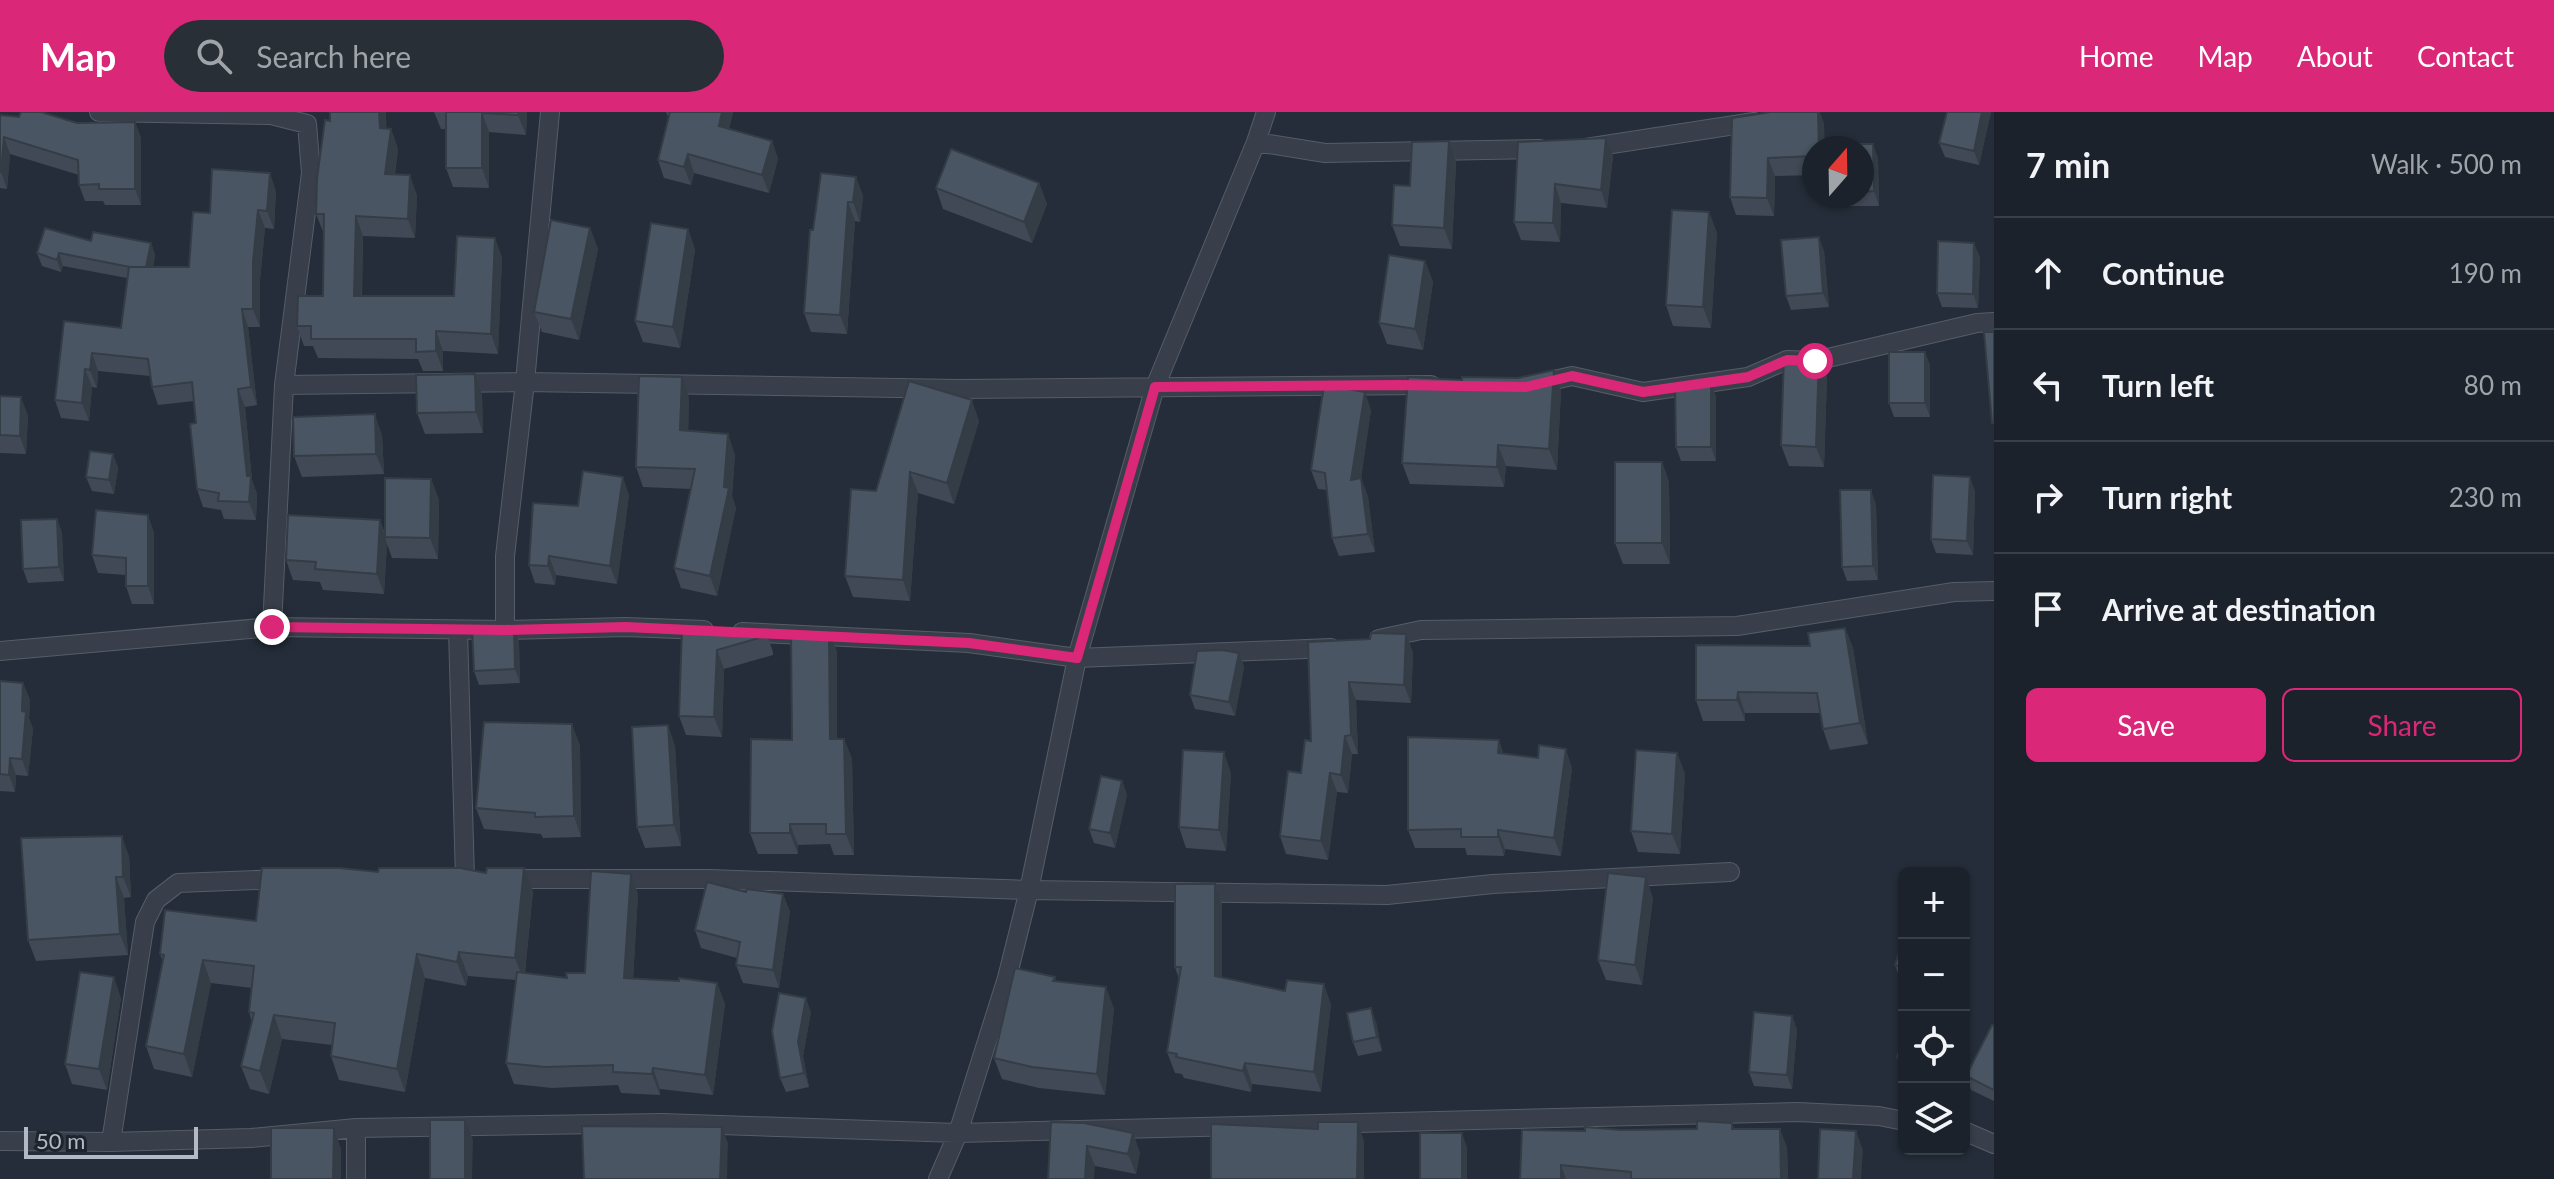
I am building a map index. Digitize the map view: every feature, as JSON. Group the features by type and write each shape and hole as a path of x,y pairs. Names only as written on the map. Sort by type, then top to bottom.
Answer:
{"street":[{"path":"99,112 271,115 307,124 311,173 284,385 272,627"},
{"path":"505,630 505,556 550,112"},
{"path":"938,1179 958,1133 1007,978 1029,890 1077,658 1155,387 1266,112"},
{"path":"1256,142 1325,153 1593,147 1775,119"},
{"path":"1510,387 1526,387 1572,376 1643,392 1748,377 1787,360 1815,361 1977,323 1994,322"},
{"path":"284,385 525,382 959,389 1447,386"},
{"path":"0,651 272,627 458,630 626,627 969,643 1077,658 1330,648 1421,630 1737,626 1954,592 1994,591"},
{"path":"458,630 458,879 709,879 1029,890 1387,895 1493,884 1730,872"},
{"path":"111,1142 145,922 156,900 178,883 295,879"},
{"path":"0,1141 111,1142 251,1138 356,1128 662,1123 958,1133 1798,1112 1898,1120"},
{"path":"356,1128 356,1179"},
{"path":"1970,1134 1994,1144"}],"building":[{"path":"21,112 41,112 77,123 135,122 135,189 99,189 99,184 79,185 78,160 4,137 0,172 0,115 19,117"},
{"path":"330,112 379,112 380,128 391,129 385,174 410,175 408,219 356,216 354,296 454,296 457,236 495,238 491,334 436,331 436,351 416,352 416,339 311,339 311,326 297,326 298,296 323,296 324,214 316,214 317,178 325,120 330,121"},
{"path":"446,112 519,112 518,115 482,113 482,168 446,168"},
{"path":"670,112 722,112 719,126 772,141 762,175 688,154 684,167 658,160"},
{"path":"1771,112 1818,112 1819,136 1802,136 1802,157 1768,158 1767,198 1730,197 1732,118"},
{"path":"1947,112 1982,112 1974,151 1939,143"},
{"path":"1606,138 1601,190 1555,184 1553,223 1514,222 1518,142"},
{"path":"1449,141 1444,228 1392,225 1394,185 1410,186 1412,142"},
{"path":"951,149 1039,183 1024,222 936,188"},
{"path":"212,169 270,173 267,211 258,210 253,309 242,309 251,387 238,389 247,476 251,476 249,502 218,501 219,493 197,489 190,424 196,423 192,382 152,387 148,359 92,353 90,370 85,369 82,403 55,400 64,321 121,328 129,267 189,267 193,212 210,213"},
{"path":"821,173 856,177 853,202 848,202 840,315 804,313 810,230 813,230"},
{"path":"1672,210 1709,212 1703,307 1666,305"},
{"path":"551,220 590,228 571,319 534,312"},
{"path":"651,223 688,229 673,327 635,321"},
{"path":"45,228 91,241 93,232 151,243 146,267 130,267 59,253 57,260 37,253"},
{"path":"1819,237 1823,293 1786,296 1781,240"},
{"path":"1938,241 1974,243 1973,294 1937,293"},
{"path":"1389,255 1425,261 1415,329 1379,323"},
{"path":"1984,332 1994,332 1994,423 1992,423"},
{"path":"1889,352 1925,352 1925,403 1889,403"},
{"path":"1784,355 1819,356 1816,447 1781,445"},
{"path":"1554,370 1549,449 1498,445 1497,467 1402,463 1408,377 1462,380 1462,377 1518,378"},
{"path":"475,374 476,412 417,413 416,375"},
{"path":"639,376 682,377 680,430 728,434 724,487 729,488 710,576 674,568 695,469 636,467"},
{"path":"909,381 972,400 947,483 910,472 903,580 845,576 851,489 876,491"},
{"path":"1711,382 1711,447 1676,447 1675,385"},
{"path":"1324,385 1365,392 1351,480 1361,478 1368,534 1332,538 1325,473 1311,470"},
{"path":"0,396 21,397 20,436 0,435"},
{"path":"375,414 376,454 294,456 293,417"},
{"path":"90,451 113,454 109,480 86,477"},
{"path":"1615,462 1662,462 1662,543 1615,543"},
{"path":"583,471 623,477 610,566 549,556 548,566 529,565 533,503 578,506"},
{"path":"1933,475 1970,477 1967,541 1931,539"},
{"path":"385,478 431,479 430,538 385,537"},
{"path":"1840,490 1871,490 1873,566 1842,567"},
{"path":"96,510 148,515 148,586 126,586 126,558 92,555"},
{"path":"288,515 380,520 377,574 315,569 316,562 286,560"},
{"path":"57,519 59,567 23,569 21,520"},
{"path":"472,628 514,628 515,669 474,671"},
{"path":"1845,628 1860,723 1823,729 1817,693 1738,692 1737,700 1696,700 1696,645 1810,646 1808,633"},
{"path":"682,629 766,632 766,636 717,650 714,717 679,716"},
{"path":"791,632 829,632 830,739 844,739 846,834 826,834 826,824 790,824 790,833 750,833 751,739 792,740"},
{"path":"1371,633 1406,634 1404,685 1349,682 1351,735 1345,736 1341,775 1330,773 1321,841 1280,836 1288,771 1301,773 1305,740 1311,741 1308,642 1370,639"},
{"path":"1197,651 1239,653 1229,702 1190,695"},
{"path":"0,681 23,683 22,711 26,712 22,759 10,758 9,775 0,774"},
{"path":"484,722 572,724 574,816 535,817 535,813 476,808"},
{"path":"668,725 674,825 637,827 632,727"},
{"path":"1408,737 1499,740 1498,753 1538,758 1539,745 1566,749 1554,838 1498,830 1498,837 1461,837 1461,829 1408,830"},
{"path":"1183,750 1224,752 1219,830 1179,827"},
{"path":"1636,750 1677,753 1672,834 1631,831"},
{"path":"1101,776 1122,781 1110,833 1089,829"},
{"path":"122,836 123,877 116,877 120,934 28,940 21,838"},
{"path":"262,868 340,868 378,872 379,868 460,868 486,873 487,868 524,868 515,958 459,952 457,962 417,954 397,1069 331,1056 335,1023 274,1015 260,1071 241,1066 254,1013 249,1012 254,966 203,960 184,1054 146,1046 164,955 160,954 165,910 256,921"},
{"path":"591,871 631,874 624,978 679,981 679,978 717,983 705,1075 653,1068 652,1074 613,1072 613,1065 545,1067 506,1063 517,972 567,978 566,973 585,973"},
{"path":"1608,873 1646,877 1635,965 1598,960"},
{"path":"707,882 746,892 747,889 783,894 773,970 736,965 740,942 695,930"},
{"path":"1175,884 1215,884 1215,976 1285,991 1287,980 1324,984 1314,1072 1245,1063 1243,1071 1176,1057 1177,1054 1167,1052 1181,967 1175,967"},
{"path":"1015,968 1055,977 1053,981 1106,987 1097,1074 1032,1067 994,1058"},
{"path":"80,972 114,977 99,1069 65,1064"},
{"path":"779,993 806,998 798,1042 804,1073 780,1078 772,1031"},
{"path":"1371,1008 1377,1037 1353,1042 1347,1013"},
{"path":"1754,1012 1792,1016 1787,1075 1749,1072"},
{"path":"1994,1026 1994,1090 1970,1078 1970,1068"},
{"path":"430,1120 465,1120 465,1179 430,1179"},
{"path":"1697,1121 1732,1123 1732,1129 1780,1129 1781,1179 1631,1179 1631,1172 1561,1165 1561,1179 1520,1179 1522,1130 1585,1131 1585,1127 1697,1129"},
{"path":"1051,1122 1084,1123 1133,1133 1128,1154 1087,1146 1085,1179 1048,1179"},
{"path":"1318,1122 1358,1122 1357,1179 1211,1179 1211,1124 1318,1129"},
{"path":"582,1126 722,1127 720,1179 584,1179"},
{"path":"271,1128 334,1128 333,1179 271,1179"},
{"path":"1820,1129 1856,1131 1853,1179 1818,1179"},
{"path":"1420,1133 1462,1133 1462,1179 1420,1179"}],"route":[{"path":"272,627 505,630 626,627 969,643 1077,658 1155,387 1526,387 1572,376 1643,392 1748,377 1787,360 1815,361"}]}
